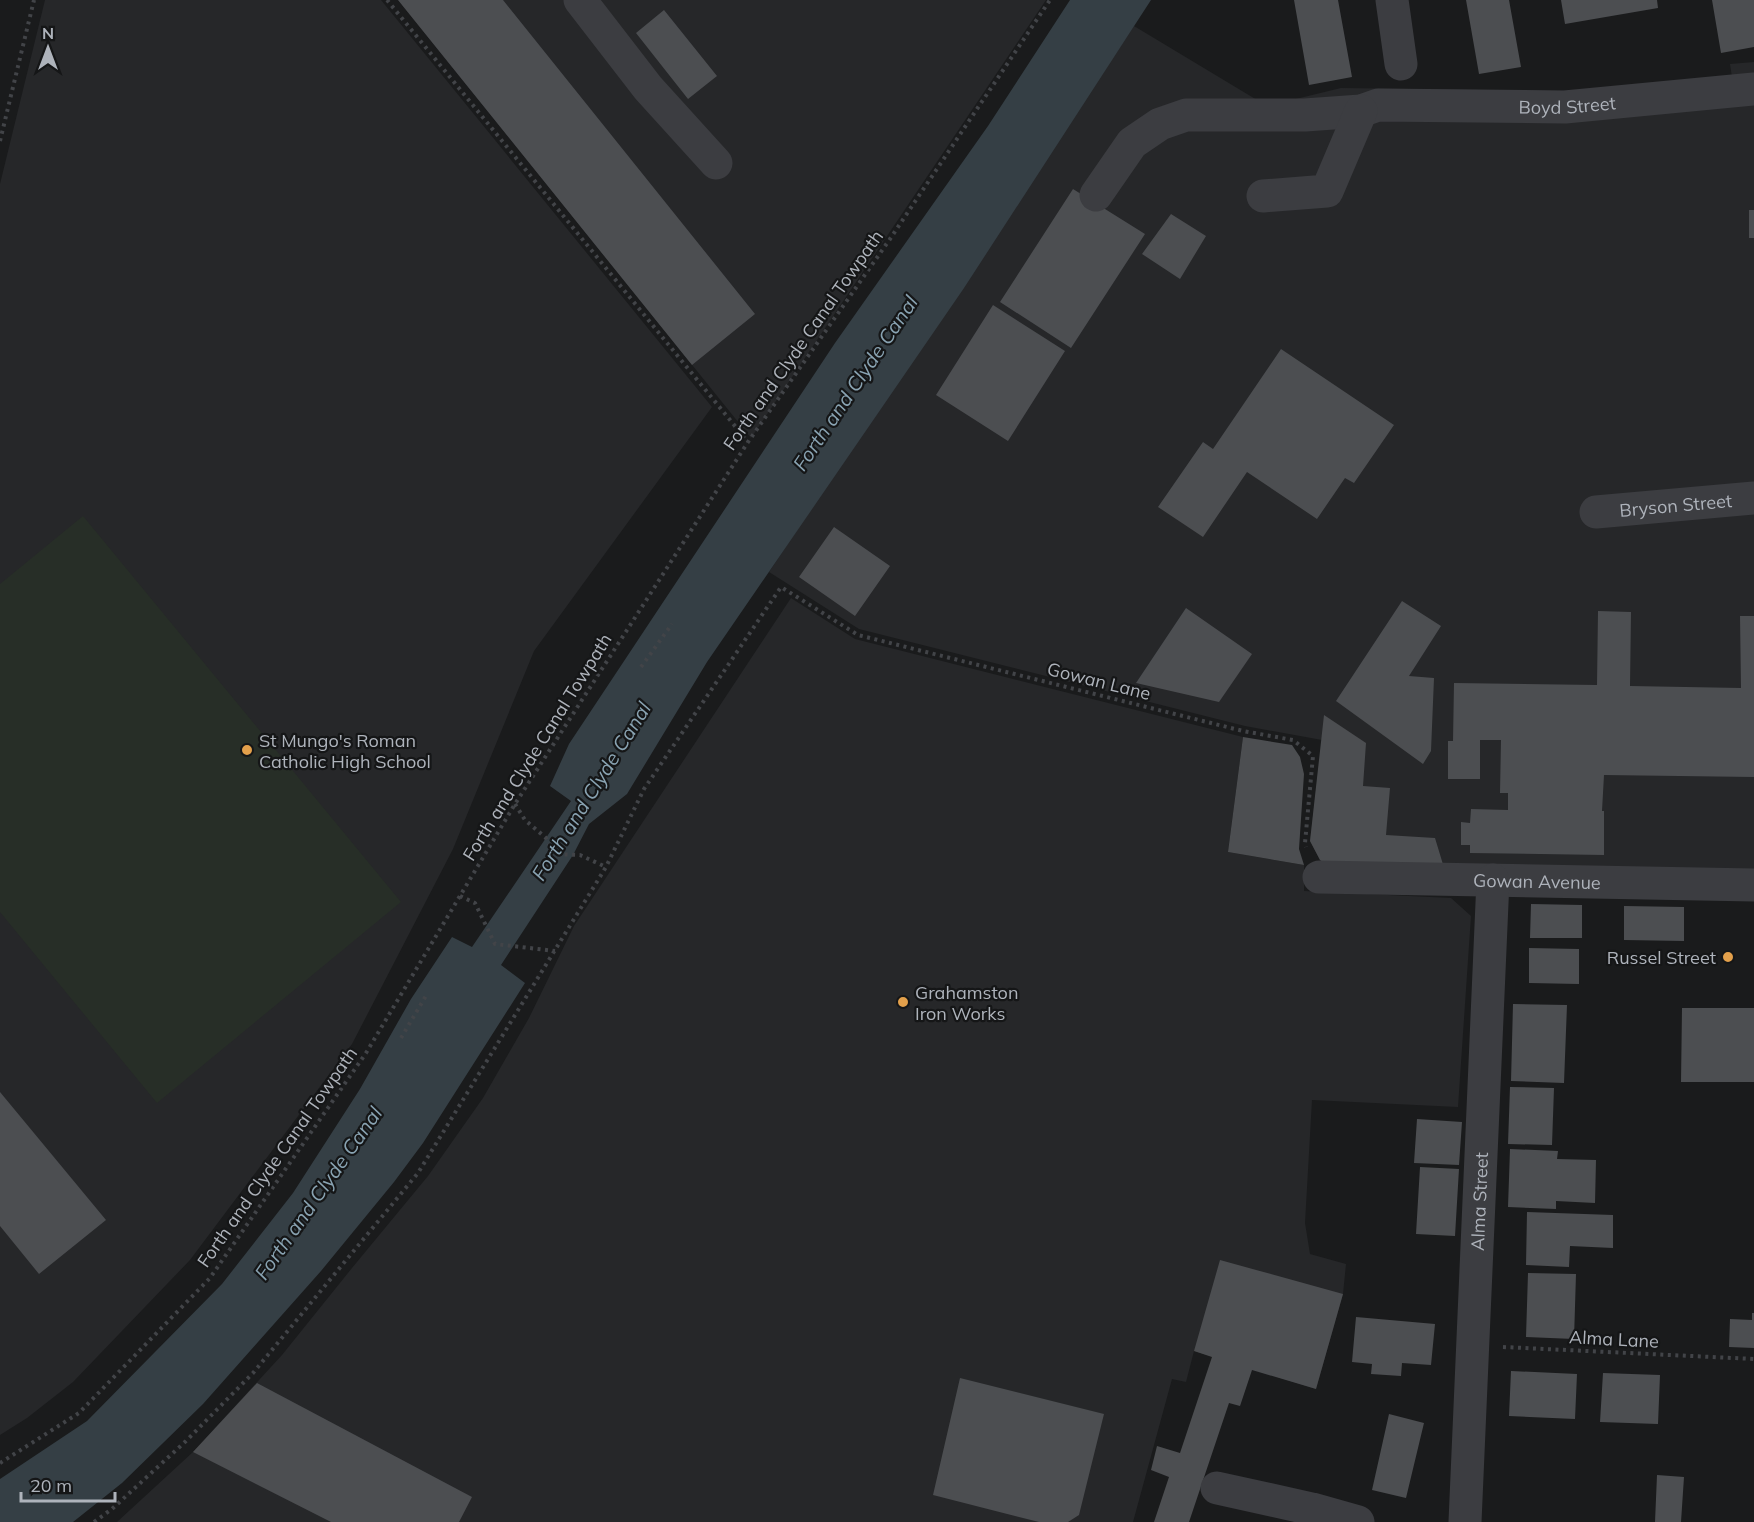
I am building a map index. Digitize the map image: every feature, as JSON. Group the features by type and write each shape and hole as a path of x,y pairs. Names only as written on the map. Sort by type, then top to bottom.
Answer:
{"street":[{"path":"580,0 648,88 716,163"},
{"path":"1392,0 1401,64"},
{"name":"Boyd Street","path":"1096,195 1132,142 1160,124 1186,115 1305,115 1370,108 1565,107 1754,89"},
{"path":"1263,196 1327,190 1370,108"},
{"name":"Bryson Street","path":"1596,512 1754,498"},
{"name":"Gowan Avenue","path":"1313,865 1493,880 1754,885"},
{"name":"Alma Street","path":"1465,1522 1493,880"},
{"path":"1217,1488 1312,1509 1358,1522"}],"path":[{"path":"0,141 34,0"},
{"path":"387,0 748,442"},
{"name":"Forth and Clyde Canal Towpath","path":"0,1463 79,1413 210,1278 366,1053 515,804 748,442 890,239 1050,0"},
{"name":"Gowan Lane","path":"606,867 644,789 781,587 858,635 1243,731 1293,740 1313,756 1305,843 1313,865"},
{"path":"641,667 672,624"},
{"path":"94,1522 112,1509 186,1441 253,1373 418,1173 606,867 580,855 554,854 546,838 525,820 515,804"},
{"path":"460,896 475,903 495,944 555,951"},
{"path":"401,1038 427,994"},
{"name":"Alma Lane","path":"1473,1345 1754,1359"}],"shaded area":[{"name":"St Mungo's Roman Catholic High School","path":"45,0 381,0 712,407 534,651 453,849 352,1044 190,1260 73,1382 27,1418 0,1435 0,184"},
{"path":"398,0 1046,0 751,438"},
{"path":"1134,26 1267,106 1341,88 1565,91 1732,77 1730,64 1754,62 1754,885 1333,869 1320,860 1310,841 1322,740 1245,726 859,629 769,572"},
{"path":"83,516 401,902 157,1103 0,912 0,584"},
{"path":"791,598 855,639 1243,737 1228,852 1304,865 1304,891 1451,898 1471,916 1458,1107 1312,1100 1305,1223 1310,1254 1346,1264 1343,1294 1316,1389 1194,1351 1186,1382 1172,1379 1133,1522 117,1522 193,1452 282,1355 428,1176 483,1098 529,1018 574,926"}],"water":[{"name":"Forth and Clyde Canal","path":"1070,0 1151,0 964,288 707,662 627,794 589,824 573,855 501,965 525,983 423,1143 321,1271 203,1404 122,1483 73,1522 0,1522 0,1479 87,1421 222,1284 293,1193 360,1089 411,999 452,937 472,947 571,801 550,786 569,744 835,343 988,126"}],"building":[{"path":"398,0 503,0 755,314 692,365"},
{"path":"1294,0 1338,0 1352,77 1309,85"},
{"path":"1466,0 1509,0 1521,67 1479,74"},
{"path":"1561,0 1657,0 1658,8 1565,24"},
{"path":"1712,0 1754,0 1754,47 1721,53"},
{"path":"664,10 717,76 688,99 636,33"},
{"path":"1073,189 1145,234 1071,348 1000,302"},
{"path":"1749,210 1754,210 1754,238 1749,238"},
{"path":"1171,214 1206,236 1180,279 1142,254"},
{"path":"993,305 1065,351 1008,441 936,395"},
{"path":"1281,349 1394,425 1354,483 1345,478 1317,519 1247,472 1203,537 1158,507 1203,442 1213,449"},
{"path":"834,527 890,566 855,616 799,577"},
{"path":"1402,601 1441,626 1409,676 1434,678 1431,751 1423,764 1336,701"},
{"path":"1186,608 1252,654 1219,702 1136,683"},
{"path":"1598,611 1631,612 1630,686 1741,688 1740,616 1754,616 1754,777 1604,775 1602,811 1604,811 1604,855 1470,853 1470,845 1461,845 1461,822 1470,823 1471,809 1508,810 1508,793 1500,793 1501,740 1480,740 1480,779 1448,779 1448,741 1453,741 1454,683 1597,685"},
{"path":"1324,715 1366,743 1363,786 1390,788 1386,835 1435,838 1445,871 1333,869 1320,860 1310,841"},
{"path":"1243,737 1292,745 1300,757 1304,774 1299,849 1304,865 1228,852"},
{"path":"1531,904 1582,905 1582,938 1530,938"},
{"path":"1624,906 1684,907 1684,941 1624,940"},
{"path":"1529,948 1579,949 1579,984 1529,983"},
{"path":"1513,1004 1567,1005 1564,1083 1511,1081"},
{"path":"1682,1008 1754,1008 1754,1082 1681,1082"},
{"path":"1510,1087 1554,1088 1552,1145 1508,1144"},
{"path":"0,1092 106,1220 39,1274 0,1226"},
{"path":"1417,1119 1462,1122 1459,1165 1414,1163"},
{"path":"1510,1149 1558,1151 1557,1159 1596,1160 1595,1203 1556,1201 1556,1209 1508,1207"},
{"path":"1420,1167 1459,1169 1455,1236 1416,1234"},
{"path":"1527,1212 1613,1215 1613,1248 1570,1246 1569,1267 1526,1265"},
{"path":"1220,1260 1343,1294 1316,1389 1252,1370 1240,1406 1229,1403 1189,1522 1154,1522 1169,1477 1151,1470 1157,1446 1180,1453 1212,1357 1194,1351"},
{"path":"1528,1273 1576,1274 1574,1339 1526,1337"},
{"path":"1752,1313 1754,1313 1754,1348 1729,1347 1730,1319 1752,1320"},
{"path":"1356,1317 1435,1324 1431,1365 1402,1363 1401,1376 1371,1374 1372,1364 1352,1362"},
{"path":"1511,1371 1577,1374 1575,1419 1509,1416"},
{"path":"1603,1373 1660,1375 1658,1424 1600,1422"},
{"path":"960,1378 1104,1414 1079,1515 1068,1522 1039,1522 933,1495"},
{"path":"257,1383 472,1497 459,1522 331,1522 193,1452"},
{"path":"1389,1414 1424,1423 1406,1498 1372,1490"},
{"path":"1657,1475 1684,1477 1681,1522 1655,1522"}],"place":[{"name":"St Mungo's Roman Catholic High School","path":"247,750"},
{"name":"Russel Street","path":"1728,957"},
{"name":"Grahamston Iron Works","path":"903,1002"}]}
